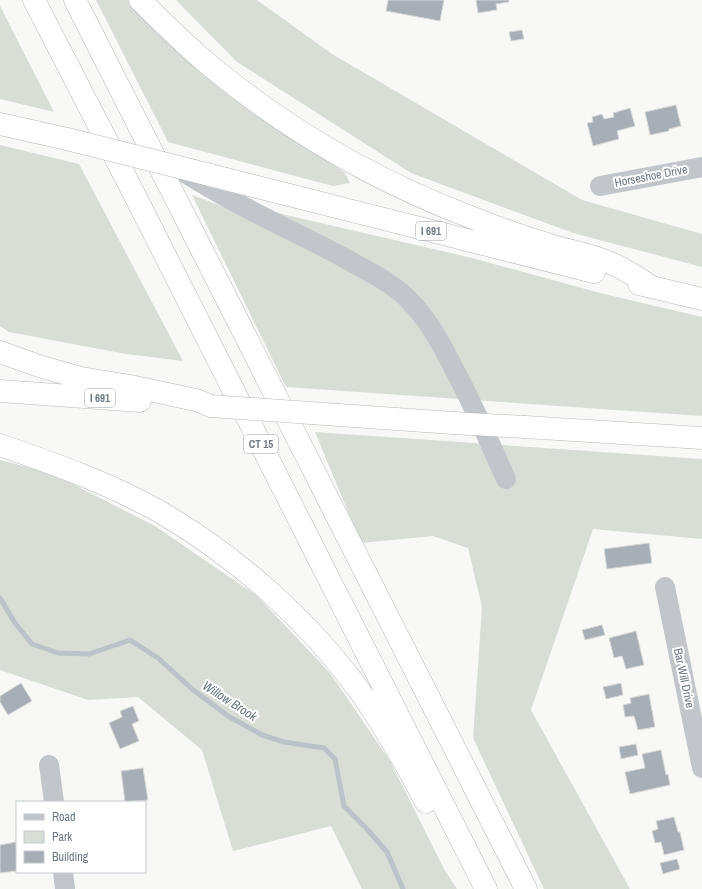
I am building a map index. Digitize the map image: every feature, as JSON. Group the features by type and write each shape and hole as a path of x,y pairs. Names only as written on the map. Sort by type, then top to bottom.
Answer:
{"highway":[{"name":"CT 15","path":"34,0 133,191 486,889"},
{"name":"CT 15","path":"76,0 526,889"},
{"path":"140,0 193,51 240,89 301,132 364,169 420,197 474,219 550,245 608,262 628,271 652,287"},
{"name":"I 691","path":"0,124 172,165 215,184 702,299"},
{"path":"0,352 42,367 81,378 130,386 202,404"},
{"name":"I 691","path":"0,391 202,404 525,428 702,438"},
{"path":"0,446 74,472 119,491 149,506 201,538 261,585 297,617 342,669 383,726 430,807 467,850"}],"street":[{"name":"Horseshoe Drive","path":"600,186 702,166"},
{"path":"215,184 358,266 391,286 407,298 426,320 447,355 476,411 506,479"},
{"name":"Bar Will Drive","path":"665,587 702,768"},
{"path":"49,765 54,801"},
{"path":"63,873 65,889"}],"green space":[{"path":"96,0 128,0 218,83 345,173 350,183 333,186 168,142"},
{"path":"176,0 257,0 332,54 582,200 702,234 702,267 573,233 411,173 237,62"},
{"path":"0,6 54,112 0,99"},
{"path":"0,145 79,164 183,361 126,354 9,332 0,326"},
{"path":"192,195 227,208 239,204 472,258 600,293 702,317 702,416 286,387"},
{"path":"315,432 702,459 702,539 593,529 531,710 630,889 544,889 473,738 482,607 468,548 433,536 361,543"},
{"path":"0,460 53,474 155,526 257,596 330,673 390,761 444,869 457,889 362,889 331,826 233,851 202,750 138,697 88,700 0,670"}],"building":[{"path":"388,0 444,0 440,21 386,11"},
{"path":"476,0 509,0 509,2 496,4 497,10 478,13"},
{"path":"522,30 524,39 511,41 509,32"},
{"path":"676,105 681,126 669,129 669,131 650,135 645,112"},
{"path":"630,108 635,126 617,131 619,139 593,146 587,123 593,122 592,117 602,114 604,119 614,117 613,113"},
{"path":"649,543 652,563 607,569 604,549"},
{"path":"602,625 605,635 585,640 582,630"},
{"path":"636,631 644,665 626,669 622,656 614,658 609,638"},
{"path":"21,683 32,701 8,715 0,702 0,696"},
{"path":"621,683 623,695 606,699 603,687"},
{"path":"649,694 655,727 638,730 634,716 625,717 623,705 631,703 630,698"},
{"path":"133,706 139,721 132,724 139,741 120,749 109,723 122,717 120,711"},
{"path":"636,744 638,755 621,759 619,747"},
{"path":"661,750 666,775 668,774 670,785 630,794 625,772 645,768 642,754"},
{"path":"143,768 148,800 125,801 121,771"},
{"path":"674,817 678,832 680,832 684,850 664,855 661,842 655,843 652,831 658,829 656,821"},
{"path":"16,842 16,871 0,873 0,845"},
{"path":"677,859 680,869 663,874 660,863"}],"waterway":[{"name":"Willow Brook","path":"0,598 15,623 32,644 58,653 89,654 130,640 158,658 192,689 228,716 262,735 284,742 324,748 335,759 344,806 387,852 403,889"}]}
